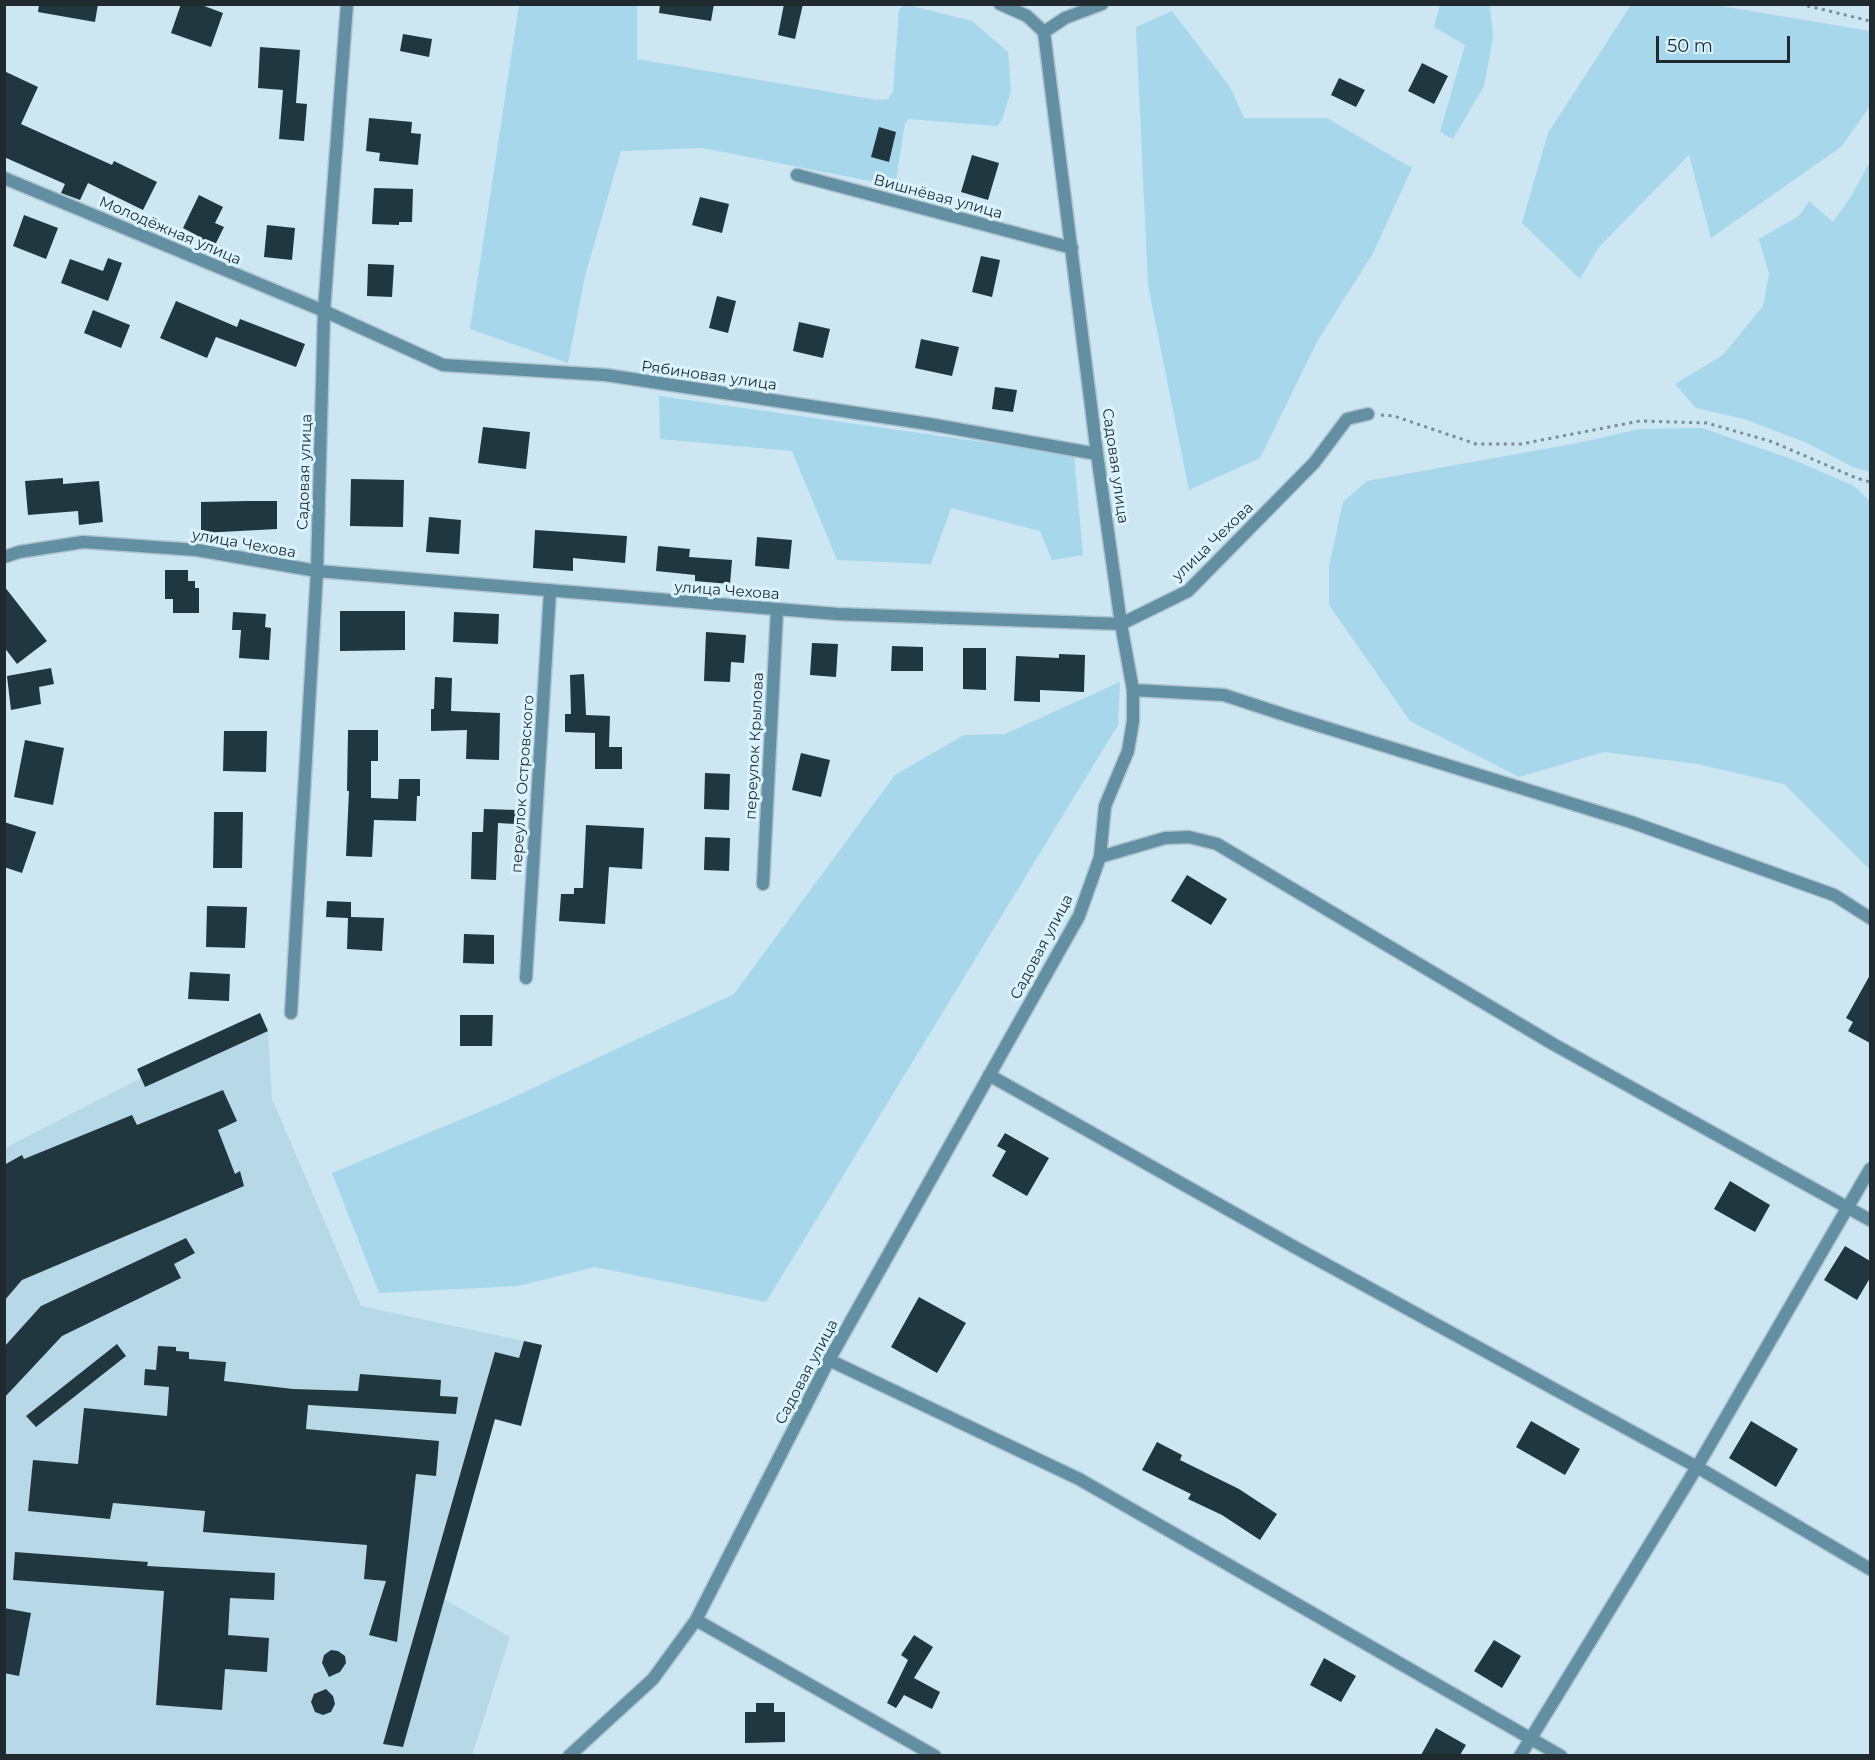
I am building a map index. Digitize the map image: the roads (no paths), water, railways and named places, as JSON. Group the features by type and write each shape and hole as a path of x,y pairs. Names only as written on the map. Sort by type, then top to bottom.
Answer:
{"street":[{"path":"1000,4 1027,16 1044,32 1065,18 1102,4"},
{"name":"Садовая улица","path":"291,1013 317,572 324,311 345,5"},
{"name":"Садовая улица","path":"569,1755 653,1679 696,1620 829,1360 1079,916 1100,857 1105,806 1128,751 1133,721 1133,690 1121,624 1097,454 1044,32"},
{"name":"Вишнёвая улица","path":"797,175 1072,248"},
{"name":"Молодёжная улица","path":"4,178 324,311"},
{"name":"Рябиновая улица","path":"324,311 443,366 606,375 929,423 1097,454"},
{"name":"улица Чехова","path":"4,557 19,552 83,542 197,550 317,572 777,610 1121,624 1188,591 1314,462 1347,419 1368,414"},
{"name":"переулок Островского","path":"526,978 550,592"},
{"name":"переулок Крылова","path":"763,884 777,610"},
{"path":"1133,690 1224,695 1631,822 1834,895 1870,918"},
{"path":"1100,857 1165,838 1189,837 1217,844 1553,1044 1870,1220"},
{"path":"989,1075 1298,1249 1697,1467 1870,1569"},
{"path":"1520,1755 1697,1467 1870,1169"},
{"path":"829,1360 1079,1479 1561,1755"},
{"path":"696,1620 935,1755"}]}
